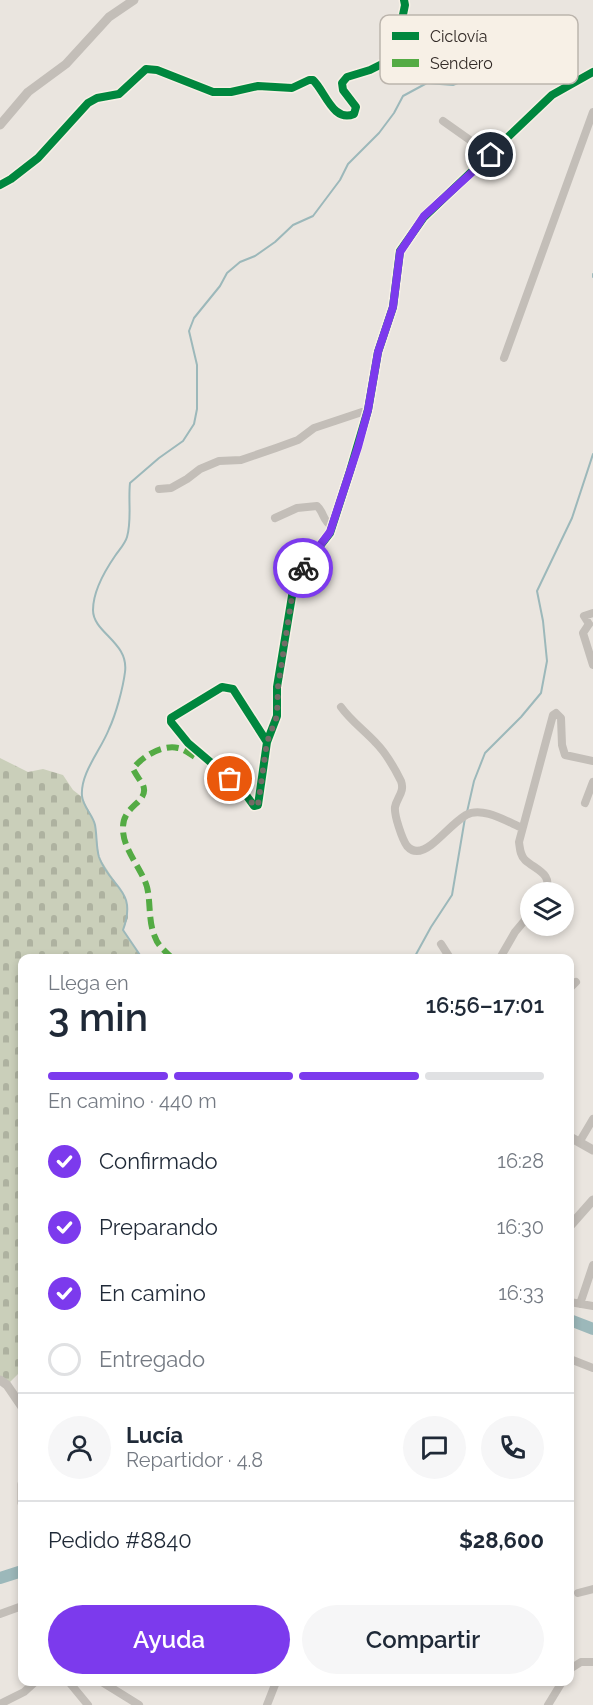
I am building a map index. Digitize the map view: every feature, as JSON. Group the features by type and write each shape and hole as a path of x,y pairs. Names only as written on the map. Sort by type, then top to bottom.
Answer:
{"street":[{"path":"0,125 28,92 66,64 108,17 134,0"},
{"path":"403,15 404,0"},
{"path":"0,185 38,158 88,103 97,98 119,94 146,69 157,70 213,92 222,93 258,86 292,88 313,80 332,108 349,116 354,114 356,107 342,90 342,83 347,77 380,65"},
{"path":"578,80 593,72"},
{"path":"267,742 232,689 228,687 222,687 171,718 171,722 188,743 242,788 254,806 258,805 267,742 277,716 278,687 293,590 305,566 325,540 332,526 368,410 378,352 393,307 400,252 424,216 552,95 572,84"},
{"path":"504,358 593,112"},
{"path":"443,121 491,155"},
{"path":"159,489 171,488 188,479 200,468 219,461 241,460 298,440 314,428 368,410"},
{"path":"275,518 297,508 317,506 321,509 326,522 332,526"},
{"path":"593,612 584,616 591,623 583,633 593,665"},
{"path":"341,707 351,721 376,743 402,784 402,791 395,805 402,838 408,847 414,851 421,851 429,847 457,822 475,812 522,828"},
{"path":"548,882 544,873 524,859 520,852 519,842 553,715 556,713 561,718 562,745 565,755 593,761"},
{"path":"585,802 593,782"},
{"path":"502,954 520,926"},
{"path":"441,944 447,954"},
{"path":"580,1142 593,1119"},
{"path":"574,1139 593,1150"},
{"path":"574,1221 593,1200"},
{"path":"580,1304 593,1265"},
{"path":"574,1303 593,1306"},
{"path":"574,1361 593,1368"},
{"path":"0,1380 7,1385 18,1401"},
{"path":"578,1593 593,1588"},
{"path":"0,1614 18,1607"},
{"path":"574,1667 581,1662 593,1662"},
{"path":"0,1704 24,1692 31,1686"},
{"path":"72,1686 88,1705"},
{"path":"108,1686 139,1705"},
{"path":"267,1705 274,1686"},
{"path":"548,1705 560,1686"}],"green space":[{"path":"0,758 28,772 43,769 63,775 73,790 82,797 95,823 99,857 125,897 128,918 123,930 139,954 18,954 18,1374 7,1385 0,1380"}],"waterway":[{"path":"139,954 123,930 127,916 125,897 99,857 95,825 82,796 84,779 114,716 125,672 122,653 99,625 95,618 93,603 103,575 127,537 130,483 183,441 194,424 197,409 197,365 189,331 194,318 220,286 227,273 240,262 255,256 275,242 293,225 313,216 340,180 348,164 379,133 403,96 425,84"},
{"path":"440,84 455,84"},
{"path":"467,812 474,781 485,753 541,693 547,661 537,591 572,518 593,454"},
{"path":"416,954 452,895 465,818"},
{"path":"574,1322 593,1329"},
{"path":"0,1578 18,1572"}],"marked path":[{"path":"168,954 155,937 151,925 147,887 125,843 123,827 127,814 143,796 143,785 133,769 137,764 153,752 172,747 185,750 195,757"}],"cycle path":[{"path":"403,15 404,0"},
{"path":"0,185 38,158 88,103 97,98 119,94 146,69 157,70 213,92 231,92 258,86 292,88 313,80 335,110 347,116 354,114 356,107 343,90 342,83 347,77 380,65"},
{"path":"578,80 593,72"},
{"path":"267,742 277,716 277,687 293,590 305,565 330,533 350,471 368,410 378,352 393,307 400,251 424,217 552,95 572,84"},
{"path":"222,687 233,689 267,742 258,805 254,806 241,788 188,743 171,722 171,718 222,687"}],"way so far":[{"path":"230,779 242,788 256,807 267,742 277,716 278,687 293,590 303,568"}],"route":[{"path":"303,568 330,532 358,447 368,410 378,352 393,307 400,252 424,216 491,155"}]}
